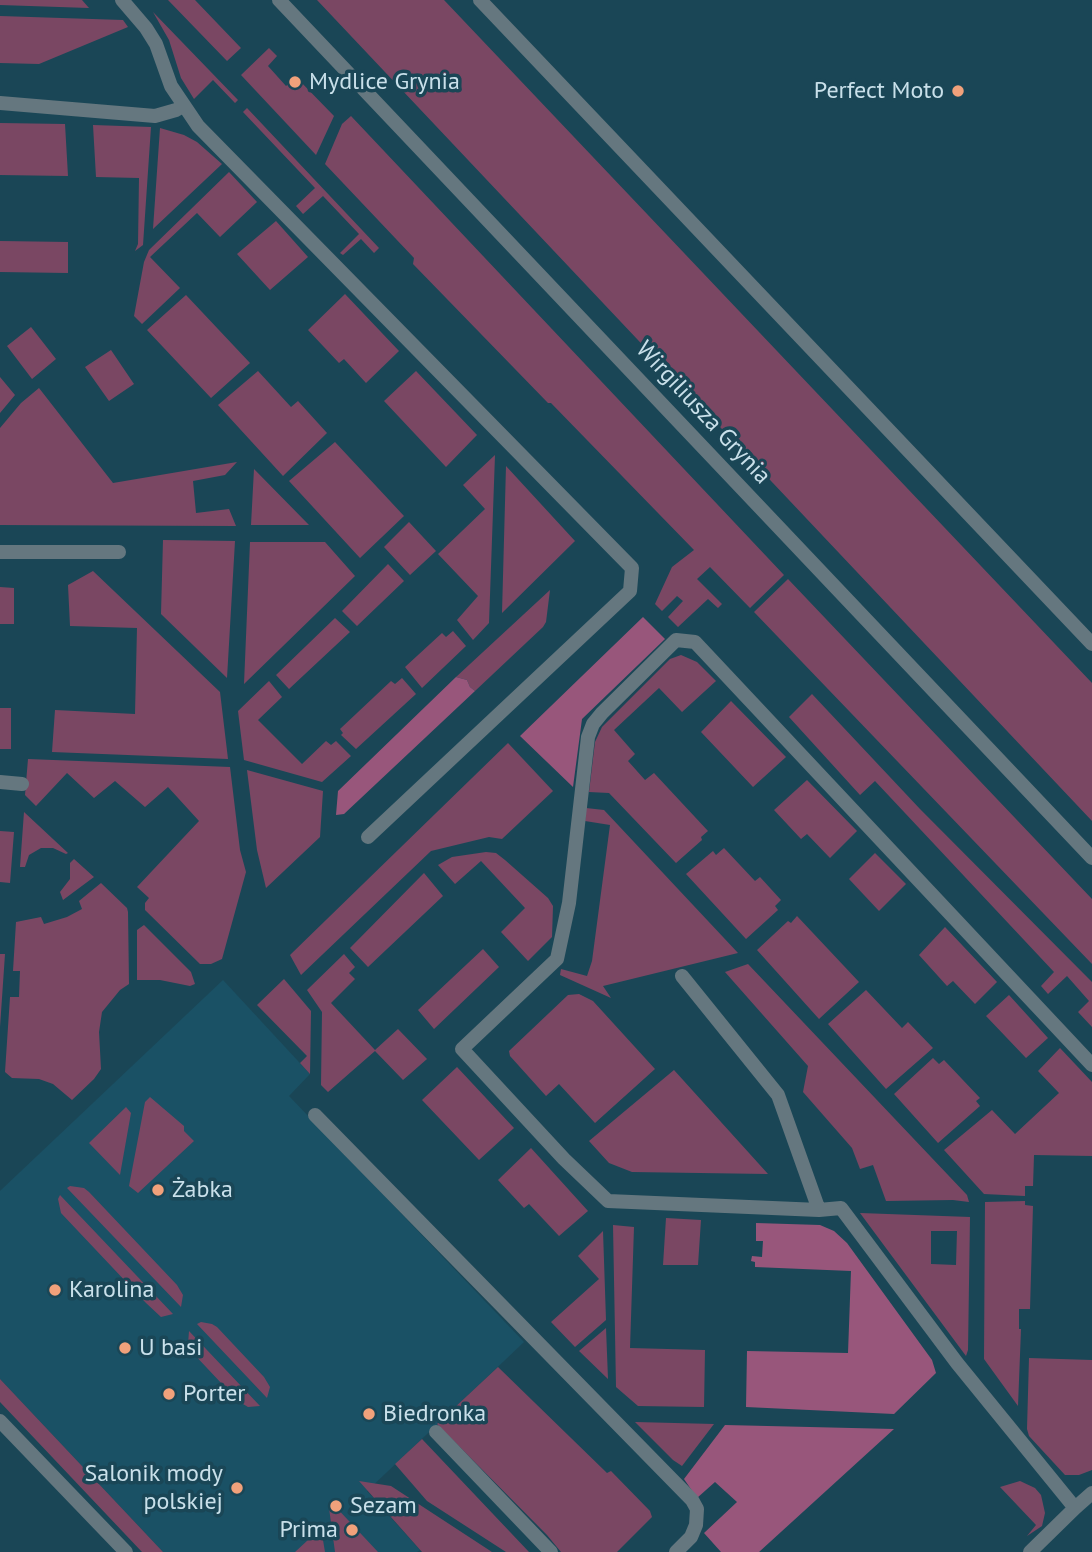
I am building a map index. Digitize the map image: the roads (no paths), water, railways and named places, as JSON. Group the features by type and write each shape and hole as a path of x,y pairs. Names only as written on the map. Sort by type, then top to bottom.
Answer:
{"street":[{"path":"122,0 156,44 171,86 198,127 632,568 630,592 368,837"},
{"name":"Wirgiliusza Grynia","path":"279,0 1092,858"},
{"path":"480,0 1092,644"},
{"path":"0,103 155,116 183,106"},
{"path":"0,552 119,552"},
{"path":"1075,1508 969,1379 841,1208 819,1210 608,1201 572,1168 462,1049 557,959 569,903 588,737 593,723 676,640 695,642 1092,1065"},
{"path":"0,782 22,784"},
{"path":"682,976 778,1095 819,1210"},
{"path":"316,1115 692,1500 697,1509 696,1525 691,1537 676,1552"},
{"path":"0,1421 126,1552"},
{"path":"436,1432 551,1552"},
{"path":"1030,1552 1092,1493"}],"place":[{"name":"Mydlice Grynia","path":"295,82"},
{"name":"Perfect Moto","path":"958,91"},
{"name":"Żabka","path":"158,1190"},
{"name":"Karolina","path":"55,1290"},
{"name":"U basi","path":"125,1348"},
{"name":"Porter","path":"169,1394"},
{"name":"Biedronka","path":"369,1414"},
{"name":"Salonik mody polskiej","path":"237,1488"},
{"name":"Sezam","path":"336,1506"},
{"name":"Prima","path":"352,1530"}]}
